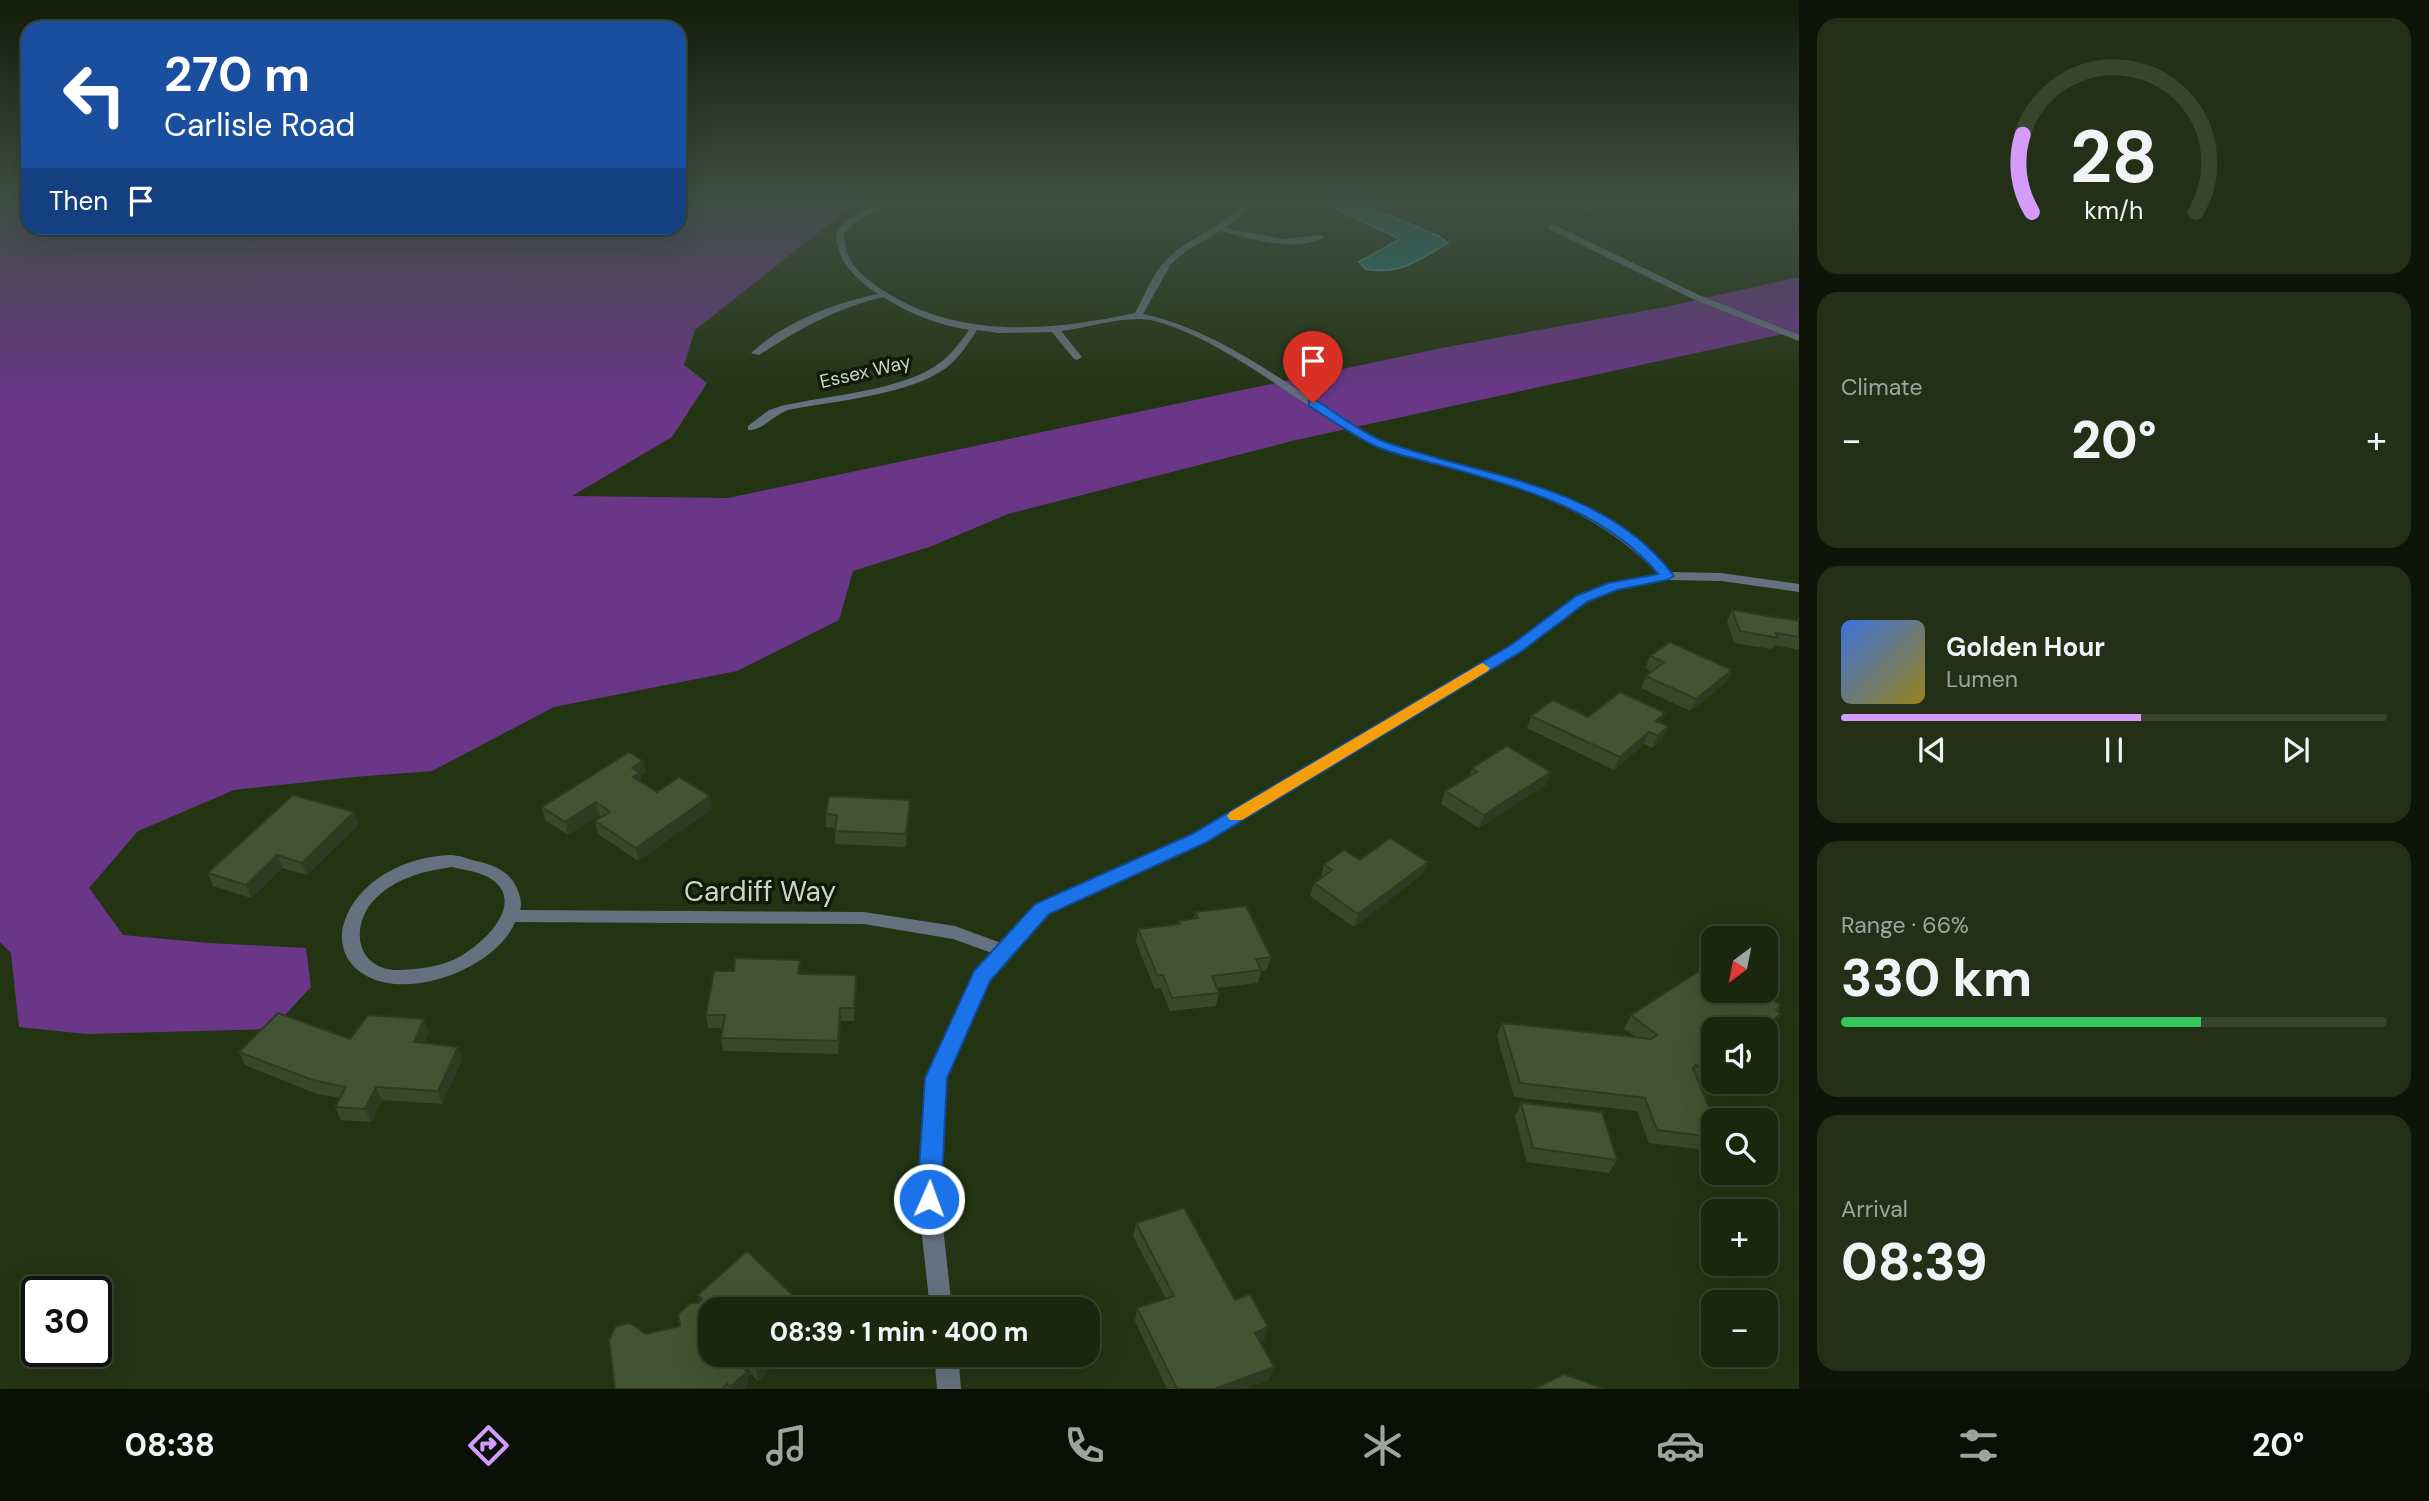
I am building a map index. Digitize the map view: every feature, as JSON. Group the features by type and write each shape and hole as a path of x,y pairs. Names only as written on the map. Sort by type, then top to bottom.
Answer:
{"street":[{"path":"849,266 883,295 913,312 974,328 1056,331 1138,315 1177,326 1225,349 1379,443 1499,478 1558,499 1599,518 1630,538 1667,576"},
{"path":"1138,315 1165,266"},
{"path":"1632,266 1696,297 1799,338"},
{"path":"756,353 818,314 847,303 883,295"},
{"name":"Essex Way","path":"752,428 773,412 785,408 898,383 933,372 960,351 974,328"},
{"path":"1056,331 1077,357"},
{"path":"940,1297 929,1199 936,1078 982,976 1042,909 1199,838 1517,648 1581,599 1613,586 1667,576 1721,577 1799,588"},
{"path":"427,863 475,863 493,870 506,883 513,898 511,916 500,937 480,955 453,969 423,977 394,977 370,969 354,955 348,937 351,918 362,901 380,884 427,863"},
{"name":"Cardiff Way","path":"511,916 864,918 955,933 1004,951"},
{"path":"947,1367 949,1389"}],"shaded area":[{"path":"0,266 776,266 695,330 684,365 707,383 672,437 572,496 728,498 1447,347 1665,307 1799,277 1799,337 1783,334 1296,440 1008,514 932,546 853,571 839,620 737,671 554,707 432,771 234,790 138,831 89,888 123,935 306,948 311,987 272,1029 86,1034 19,1027 11,953 0,942"}],"water":[{"path":"1363,266 1406,266 1389,270 1366,269"}],"building":[{"path":"1732,610 1799,621 1799,637 1776,633 1778,638 1740,631"},
{"path":"1670,642 1732,670 1696,699 1646,676 1664,662 1650,656"},
{"path":"1620,692 1665,713 1656,721 1668,726 1658,736 1649,732 1620,757 1531,716 1553,700 1588,717"},
{"path":"1507,746 1551,772 1484,815 1445,791 1477,772 1472,768"},
{"path":"629,752 643,761 632,768 640,773 633,777 657,792 679,777 710,796 636,848 595,821 610,812 596,802 565,822 542,807"},
{"path":"293,795 354,812 302,863 277,855 246,885 208,873"},
{"path":"829,796 910,800 906,834 835,831 837,815 826,814"},
{"path":"1390,838 1428,862 1358,914 1314,883 1332,870 1324,864 1344,850 1360,860"},
{"path":"1246,906 1271,957 1256,959 1261,970 1212,976 1219,993 1172,998 1163,975 1157,975 1138,929 1180,924 1179,921 1198,918 1195,912"},
{"path":"735,958 800,960 798,974 856,975 854,1008 840,1008 838,1041 721,1038 725,1015 706,1015 714,971 734,971"},
{"path":"1701,970 1701,1003 1777,1003 1781,1006 1776,1010 1781,1014 1777,1017 1701,1017 1701,1069 1696,1065 1693,1068 1701,1094 1704,1094 1709,1108 1701,1108 1701,1136 1657,1130 1645,1098 1520,1083 1502,1023 1651,1039 1657,1035 1631,1015"},
{"path":"278,1013 350,1039 368,1015 424,1019 414,1042 458,1047 438,1091 376,1087 365,1109 335,1107 346,1087 312,1080 239,1052"},
{"path":"1521,1103 1602,1112 1617,1160 1533,1148"},
{"path":"1184,1208 1235,1300 1250,1294 1268,1327 1255,1333 1274,1367 1214,1389 1177,1389 1137,1308 1174,1296 1136,1223"},
{"path":"747,1251 795,1297 700,1297 698,1295"},
{"path":"691,1303 698,1303 698,1367 743,1367 747,1372 730,1387 727,1384 722,1389 615,1389 609,1340 616,1326 630,1323 646,1334 680,1326 678,1314"},
{"path":"1564,1374 1605,1389 1534,1389"}],"slow traffic":[{"path":"1236,816 1482,668"}],"route":[{"path":"929,1199 936,1078 982,976 1042,909 1199,838 1517,648 1581,599 1613,586 1667,576 1630,538 1599,518 1558,499 1487,474 1379,443 1313,403"}]}
